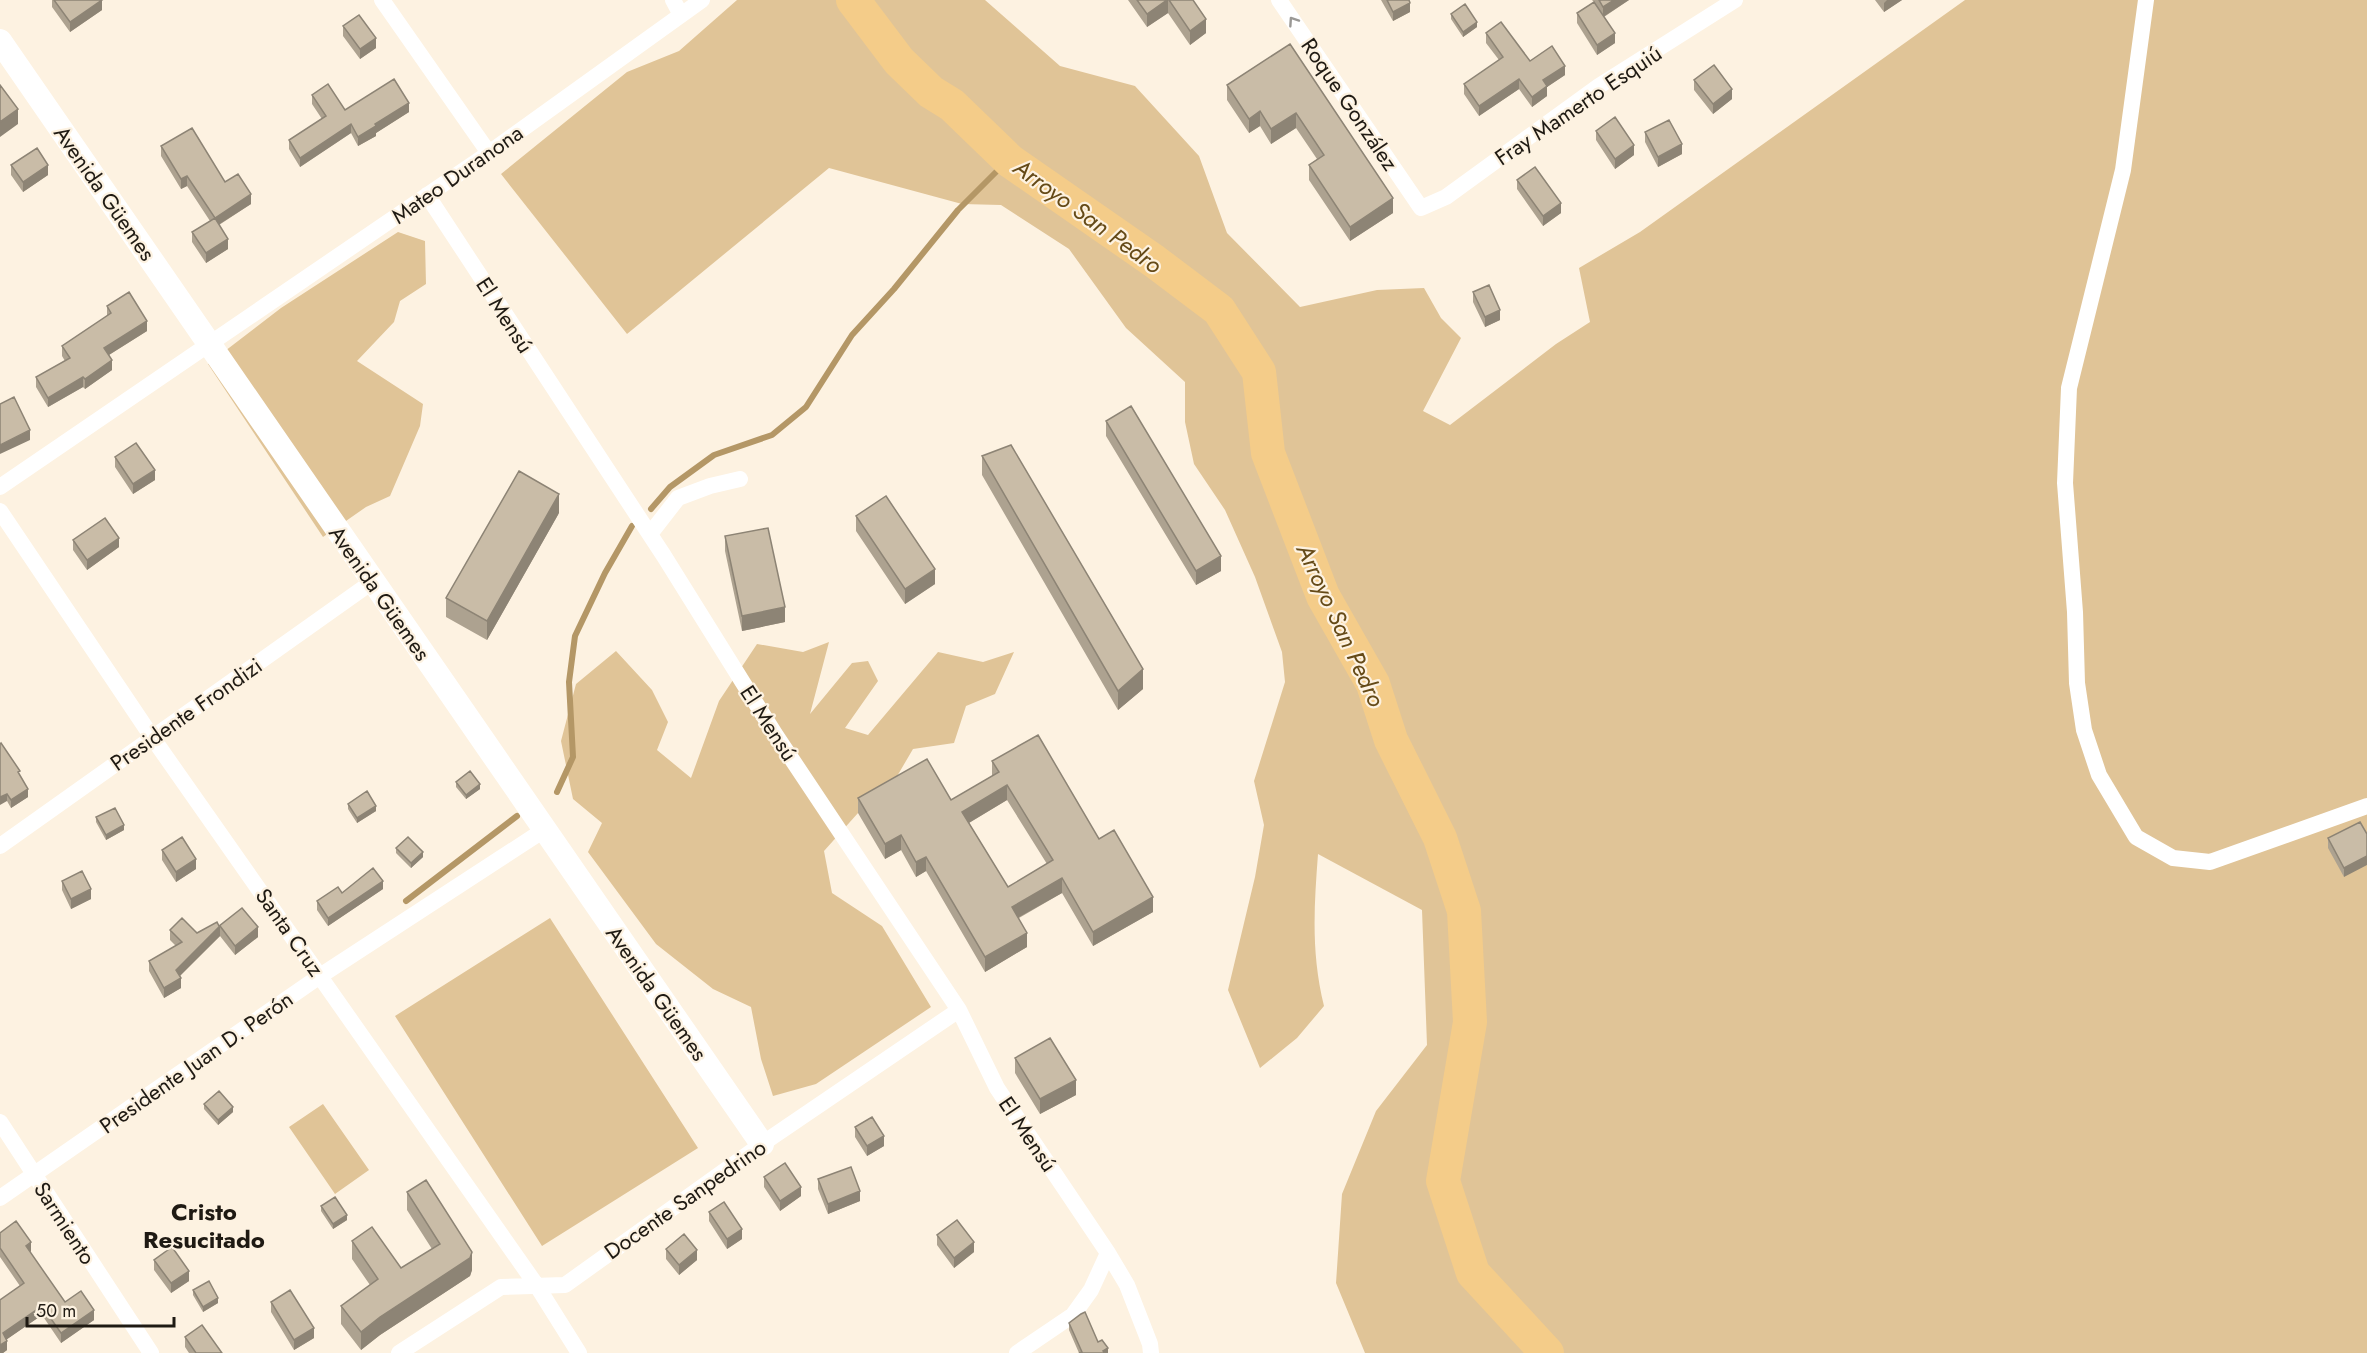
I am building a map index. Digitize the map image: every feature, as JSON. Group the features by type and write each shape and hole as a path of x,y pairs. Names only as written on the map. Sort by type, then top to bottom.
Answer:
{"main road":[{"name":"Avenida Güemes","path":"0,41 762,1144"}],"street":[{"path":"382,0 489,153"},
{"path":"673,0 681,15"},
{"name":"Mateo Duranona","path":"0,487 489,153 702,0"},
{"name":"Roque González","path":"1279,0 1421,208"},
{"name":"Fray Mamerto Esquiú","path":"1421,208 1446,196 1714,6 1735,0"},
{"path":"2146,0 2123,170 2069,388 2065,483 2076,612 2077,683 2084,730 2098,776 2136,837 2173,858 2210,862 2367,806"},
{"name":"El Mensú","path":"428,195 650,534 775,734 959,1010 997,1088 1108,1253 1127,1286 1150,1344 1151,1353"},
{"path":"650,534 678,498 740,478"},
{"name":"Santa Cruz","path":"0,511 153,737 537,1286 579,1353"},
{"name":"Presidente Frondizi","path":"0,846 372,582"},
{"name":"Presidente Juan D. Perón","path":"0,1198 320,976 544,830"},
{"name":"Docente Sanpedrino","path":"399,1353 501,1287 565,1285 762,1144 959,1010"},
{"name":"Sarmiento","path":"0,1122 151,1353"},
{"path":"1017,1353 1073,1315 1091,1290 1108,1253"}],"shaded area":[{"path":"737,0 985,0 1060,66 1135,86 1199,156 1227,233 1300,307 1377,290 1424,288 1441,318 1461,338 1423,411 1450,425 1556,344 1590,322 1579,268 1640,232 1965,0 2367,0 2367,1353 1365,1353 1336,1283 1342,1194 1376,1111 1427,1045 1422,910 1318,854 1315,949 1324,1006 1297,1038 1260,1068 1228,990 1255,877 1264,825 1254,781 1285,682 1282,652 1255,577 1225,510 1194,464 1185,422 1185,382 1126,328 1069,249 1001,205 962,204 829,168 627,334 501,174 627,72 679,51"},
{"path":"398,232 425,241 426,284 400,301 394,322 357,361 423,404 420,426 390,496 366,507 323,537 208,364 281,308"},
{"path":"829,642 810,714 852,663 868,661 878,681 845,728 868,735 938,652 983,662 1014,652 995,694 966,706 954,743 913,749 896,778 902,788 858,813 824,851 832,893 882,926 931,1007 816,1084 773,1096 761,1059 751,1007 713,989 656,944 588,852 602,823 573,799 561,741 576,684 616,651 652,690 668,722 657,750 691,778 719,701 757,644 803,652"},
{"path":"550,918 698,1148 542,1246 395,1016"},
{"path":"323,1104 369,1170 335,1194 289,1127"}],"building":[{"path":"54,0 102,0 70,22"},
{"path":"1137,0 1167,0 1147,14"},
{"path":"1169,0 1193,0 1206,19 1190,31"},
{"path":"1387,0 1409,0 1410,3 1393,12"},
{"path":"1599,0 1614,0 1603,7"},
{"path":"1594,2 1615,33 1597,45 1577,13"},
{"path":"1465,4 1477,22 1463,32 1451,14"},
{"path":"359,15 376,38 360,49 343,26"},
{"path":"1501,22 1530,61 1552,46 1565,66 1543,80 1547,86 1532,97 1519,79 1479,106 1464,84 1503,57 1486,33"},
{"path":"1290,44 1393,198 1350,227 1309,165 1324,155 1296,113 1271,129 1260,111 1249,119 1227,85"},
{"path":"1714,65 1732,89 1713,104 1694,80"},
{"path":"394,79 409,103 358,137 351,124 300,158 289,140 326,116 312,95 328,84 345,110"},
{"path":"0,85 18,109 0,122"},
{"path":"1615,117 1634,145 1615,159 1596,131"},
{"path":"1669,120 1682,144 1658,157 1645,132"},
{"path":"192,128 225,182 238,174 251,194 215,218 187,176 181,179 161,146"},
{"path":"37,148 48,165 23,182 11,165"},
{"path":"1535,167 1561,203 1543,216 1517,180"},
{"path":"215,218 228,239 206,253 192,232"},
{"path":"1489,285 1500,310 1485,317 1473,292"},
{"path":"129,292 147,321 104,348 112,360 85,379 83,377 48,398 36,377 70,358 62,346 111,313 107,306"},
{"path":"14,397 30,430 0,445 0,404"},
{"path":"1131,406 1221,556 1196,571 1106,421"},
{"path":"136,443 155,470 133,484 115,457"},
{"path":"1011,445 1143,669 1118,691 982,456"},
{"path":"519,471 559,494 487,621 446,598"},
{"path":"886,496 935,569 905,589 856,516"},
{"path":"105,518 119,538 87,560 73,540"},
{"path":"768,528 785,607 742,616 725,536"},
{"path":"1038,735 1099,839 1114,830 1153,897 1093,932 1062,878 1012,907 1027,933 985,957 926,857 916,862 901,835 885,844 858,798 927,759 951,800 999,772 992,761","holes":["1007,785 1053,860 1008,887 962,812"]},
{"path":"1,743 20,771 18,772 28,789 11,800 7,794 0,797"},
{"path":"470,771 480,784 466,795 456,782"},
{"path":"367,791 376,806 357,818 348,804"},
{"path":"115,808 124,825 106,835 96,817"},
{"path":"2360,822 2367,834 2367,856 2344,868 2328,838"},
{"path":"182,837 196,859 176,872 162,850"},
{"path":"408,837 423,852 411,863 396,848"},
{"path":"373,868 383,881 328,918 317,901 338,887 342,893"},
{"path":"82,871 91,889 71,899 62,881"},
{"path":"242,908 258,927 235,946 220,926 176,970 181,978 164,988 149,961 182,942 170,930 182,918 197,933 217,922 219,926"},
{"path":"1050,1038 1076,1080 1040,1099 1015,1058"},
{"path":"219,1091 233,1107 218,1120 204,1104"},
{"path":"872,1117 884,1136 867,1146 855,1127"},
{"path":"785,1163 801,1187 780,1201 764,1177"},
{"path":"851,1167 860,1191 828,1204 818,1179"},
{"path":"426,1180 472,1252 470,1258 361,1332 341,1306 378,1279 352,1241 372,1227 401,1268 440,1244 407,1192"},
{"path":"335,1197 347,1215 333,1224 321,1206"},
{"path":"724,1202 742,1229 727,1239 709,1212"},
{"path":"957,1220 974,1242 954,1258 937,1235"},
{"path":"16,1221 31,1242 26,1246 65,1302 81,1291 94,1310 61,1333 42,1306 3,1333 7,1341 0,1345 0,1300 24,1283 0,1248 0,1233"},
{"path":"684,1234 697,1250 679,1265 666,1249"},
{"path":"172,1247 189,1271 171,1283 154,1260"},
{"path":"209,1281 218,1298 203,1307 193,1290"},
{"path":"290,1290 314,1328 294,1340 271,1302"},
{"path":"1085,1312 1098,1342 1102,1340 1108,1348 1103,1351 1105,1353 1079,1353 1082,1352 1069,1323"},
{"path":"202,1325 222,1353 196,1353 185,1337"}],"waterway":[{"name":"Arroyo San Pedro","path":"853,0 899,61 931,92 952,105 1010,161 1154,261 1219,310 1259,372 1268,453 1323,596 1373,684 1391,740 1440,838 1464,911 1470,1022 1443,1181 1473,1273 1547,1353"},
{"path":"651,509 670,487 714,455 772,435 806,407 852,335 894,289 958,210 1010,161"},
{"path":"557,792 573,757 569,682 575,636 605,573 632,526"},
{"path":"406,901 517,816"}],"district":[{"name":"Cristo Resucitado","path":"204,1225"}]}
